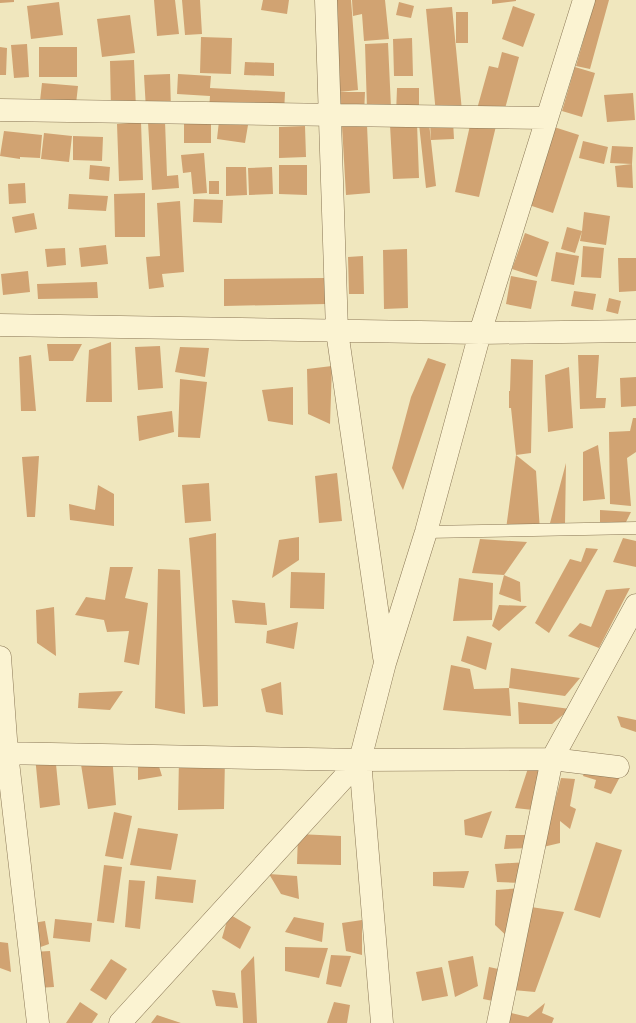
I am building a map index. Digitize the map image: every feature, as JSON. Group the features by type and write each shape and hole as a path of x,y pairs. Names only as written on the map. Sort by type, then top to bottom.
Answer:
{"street":[{"path":"326,0 337,331 385,663"},
{"path":"382,1023 360,760 385,663 426,532 480,333 584,0"},
{"path":"0,110 547,118"},
{"path":"0,325 480,333 636,331"},
{"path":"498,1023 552,759 636,605"},
{"path":"0,657 3,753 38,1023"},
{"path":"3,753 360,760 552,759 618,767"},
{"path":"120,1023 360,760"}],"lane":[{"path":"426,532 636,528"}],"building":[{"path":"0,0 14,0 14,2 0,3"},
{"path":"154,0 175,0 179,34 157,36"},
{"path":"182,0 200,0 202,34 185,35"},
{"path":"263,0 289,0 287,14 261,10"},
{"path":"332,0 351,0 358,90 339,92"},
{"path":"352,0 385,0 389,39 364,41 362,14 353,16"},
{"path":"492,0 516,0 516,1 492,4"},
{"path":"595,0 609,0 590,69 576,66"},
{"path":"59,2 63,35 31,39 27,6"},
{"path":"399,2 414,6 411,18 396,15"},
{"path":"513,6 535,14 523,47 502,39"},
{"path":"452,7 462,111 436,114 426,9"},
{"path":"456,12 468,12 468,43 456,43"},
{"path":"130,15 135,53 102,57 97,19"},
{"path":"201,37 232,38 231,74 200,73"},
{"path":"412,38 413,76 394,76 393,39"},
{"path":"388,43 391,108 367,109 365,44"},
{"path":"27,44 29,77 14,78 11,45"},
{"path":"0,47 7,48 6,75 0,75"},
{"path":"39,47 77,47 77,77 39,77"},
{"path":"502,52 519,57 503,116 477,109 489,66 498,68"},
{"path":"134,60 136,109 111,110 110,61"},
{"path":"245,62 274,63 274,76 244,75"},
{"path":"575,67 595,73 582,117 562,111"},
{"path":"170,74 171,109 146,110 144,75"},
{"path":"178,74 211,76 210,88 285,92 284,114 209,110 210,96 177,94"},
{"path":"42,83 78,86 76,104 40,101"},
{"path":"397,88 419,88 419,114 396,114"},
{"path":"334,92 365,92 364,114 334,114"},
{"path":"633,93 635,120 607,122 604,95"},
{"path":"165,121 167,176 178,175 179,188 152,190 148,122"},
{"path":"219,121 248,125 245,143 217,139"},
{"path":"453,121 454,139 431,140 430,122"},
{"path":"471,121 496,126 479,197 455,192"},
{"path":"141,122 143,180 119,181 117,124"},
{"path":"184,122 211,122 211,143 184,143"},
{"path":"417,123 419,178 393,179 390,125"},
{"path":"429,123 436,186 426,188 419,124"},
{"path":"367,125 370,193 346,195 342,126"},
{"path":"305,126 306,157 279,158 279,127"},
{"path":"554,127 579,135 553,213 529,205"},
{"path":"4,131 42,135 40,158 20,157 20,159 0,156"},
{"path":"44,133 72,136 69,162 41,159"},
{"path":"73,136 103,137 102,161 73,160"},
{"path":"583,141 608,147 604,164 579,158"},
{"path":"612,146 633,147 632,164 610,163"},
{"path":"204,153 207,193 193,194 191,172 183,173 181,155"},
{"path":"632,164 633,188 617,187 615,166"},
{"path":"90,165 110,167 109,181 89,179"},
{"path":"279,165 307,165 307,195 279,194"},
{"path":"226,167 246,167 247,195 226,196"},
{"path":"272,167 273,194 249,195 248,168"},
{"path":"209,181 219,181 219,194 209,194"},
{"path":"25,183 26,203 9,204 8,184"},
{"path":"145,193 145,237 115,237 114,194"},
{"path":"69,194 108,196 106,211 68,209"},
{"path":"194,199 223,200 222,223 193,222"},
{"path":"180,201 184,272 162,274 164,287 149,289 146,257 160,256 157,203"},
{"path":"584,212 610,216 606,245 580,241"},
{"path":"34,213 37,229 15,233 12,217"},
{"path":"567,227 582,231 575,253 561,249"},
{"path":"525,233 549,242 537,277 512,269"},
{"path":"106,245 108,264 81,267 79,248"},
{"path":"583,246 604,248 601,278 581,277"},
{"path":"65,248 66,265 47,267 45,249"},
{"path":"407,249 408,308 384,309 383,250"},
{"path":"556,252 579,256 574,285 551,281"},
{"path":"363,256 364,294 349,294 348,257"},
{"path":"618,258 636,258 636,291 619,292"},
{"path":"28,271 30,292 3,295 1,274"},
{"path":"511,276 537,281 531,309 506,304"},
{"path":"325,278 326,304 224,306 224,279"},
{"path":"97,282 98,298 38,299 37,284"},
{"path":"574,291 596,294 593,310 571,306"},
{"path":"609,298 621,301 618,314 606,311"},
{"path":"111,342 112,402 86,402 89,350"},
{"path":"47,344 82,344 73,361 49,361"},
{"path":"160,346 163,388 138,390 135,347"},
{"path":"180,347 209,348 205,377 175,372"},
{"path":"31,355 36,411 21,411 19,357"},
{"path":"578,355 599,355 596,398 606,398 605,408 580,409"},
{"path":"428,358 446,364 403,490 392,468 411,397"},
{"path":"511,359 533,360 531,453 516,455 511,408 509,408"},
{"path":"332,366 330,424 308,414 307,369"},
{"path":"569,367 573,428 548,432 545,375"},
{"path":"636,377 636,406 621,407 620,378"},
{"path":"180,379 207,382 200,438 178,437"},
{"path":"293,387 293,425 268,421 262,390"},
{"path":"172,411 174,432 139,441 137,416"},
{"path":"633,418 636,418 636,452 627,458 631,506 610,504 609,432 630,431"},
{"path":"598,445 605,499 583,501 583,452"},
{"path":"516,455 536,471 540,531 506,529"},
{"path":"39,456 35,517 27,517 22,457"},
{"path":"566,463 565,524 550,523"},
{"path":"337,473 342,521 319,523 315,476"},
{"path":"209,483 211,521 185,523 182,485"},
{"path":"98,485 114,494 114,526 70,520 69,504 95,510"},
{"path":"600,510 631,512 624,526 600,522"},
{"path":"216,533 218,706 203,707 189,538"},
{"path":"299,537 299,560 272,578 279,540"},
{"path":"623,538 636,541 636,567 613,562"},
{"path":"480,539 527,542 504,575 472,573"},
{"path":"586,548 598,549 549,633 535,623 570,559 581,562"},
{"path":"110,567 133,567 125,598 148,603 139,665 124,662 129,631 107,632 104,620 75,615 86,597 105,600"},
{"path":"158,569 180,570 185,714 155,708"},
{"path":"291,572 325,573 324,609 290,608"},
{"path":"504,575 520,582 521,602 499,594"},
{"path":"459,578 493,583 492,620 453,621"},
{"path":"630,588 599,648 568,636 580,623 591,627 606,590"},
{"path":"232,600 265,603 267,625 235,623"},
{"path":"499,605 527,606 499,631 492,626"},
{"path":"54,607 56,656 37,643 36,610"},
{"path":"298,622 294,649 266,643 267,631"},
{"path":"467,636 492,643 486,670 461,661"},
{"path":"451,665 470,669 474,689 509,688 511,716 443,710"},
{"path":"511,668 580,678 565,696 509,688"},
{"path":"281,682 283,715 266,712 261,689"},
{"path":"123,691 110,710 78,708 79,693"},
{"path":"518,702 570,709 552,724 519,724"},
{"path":"617,716 636,720 636,732 621,727"},
{"path":"55,754 60,805 40,808 35,756"},
{"path":"112,755 116,805 88,809 80,758"},
{"path":"156,757 162,776 138,780 138,761"},
{"path":"179,758 225,758 224,809 178,810"},
{"path":"531,759 554,764 542,811 515,808"},
{"path":"589,761 623,771 611,794 594,788 596,780 583,776"},
{"path":"561,778 575,779 570,806 576,809 570,829 560,821 560,843 543,847"},
{"path":"492,811 482,838 465,835 464,820"},
{"path":"114,812 132,816 123,859 105,856"},
{"path":"138,828 178,834 171,870 130,865"},
{"path":"298,834 341,836 341,865 297,864"},
{"path":"506,835 535,835 532,848 504,849"},
{"path":"596,842 622,850 600,918 574,910"},
{"path":"528,862 522,883 497,882 495,864"},
{"path":"104,865 122,867 114,923 97,921"},
{"path":"469,871 464,888 433,886 433,872"},
{"path":"269,874 297,876 299,899 281,894"},
{"path":"157,876 196,880 193,903 155,899"},
{"path":"129,880 145,881 140,929 125,927"},
{"path":"523,888 511,940 495,925 496,890"},
{"path":"531,907 564,912 535,992 513,990"},
{"path":"229,914 251,927 240,949 222,938"},
{"path":"294,917 324,923 322,942 285,932"},
{"path":"55,919 92,923 90,942 53,938"},
{"path":"362,920 362,955 346,951 342,923"},
{"path":"45,921 49,944 35,949 27,924"},
{"path":"0,942 8,943 11,972 0,968"},
{"path":"285,947 328,948 319,978 285,971"},
{"path":"50,951 54,987 36,988 32,952"},
{"path":"331,955 351,956 341,987 326,984"},
{"path":"254,956 257,1023 243,1023 241,971"},
{"path":"473,956 478,986 455,997 448,961"},
{"path":"111,959 127,969 106,1000 90,990"},
{"path":"442,967 448,996 422,1001 416,972"},
{"path":"489,967 503,970 498,1002 483,999"},
{"path":"212,990 235,993 238,1008 216,1006"},
{"path":"80,1002 98,1014 92,1023 66,1023"},
{"path":"334,1002 350,1005 347,1023 327,1023"},
{"path":"545,1003 542,1013 554,1018 552,1023 505,1023 507,1012 528,1017"},
{"path":"157,1015 181,1023 151,1023"}]}
